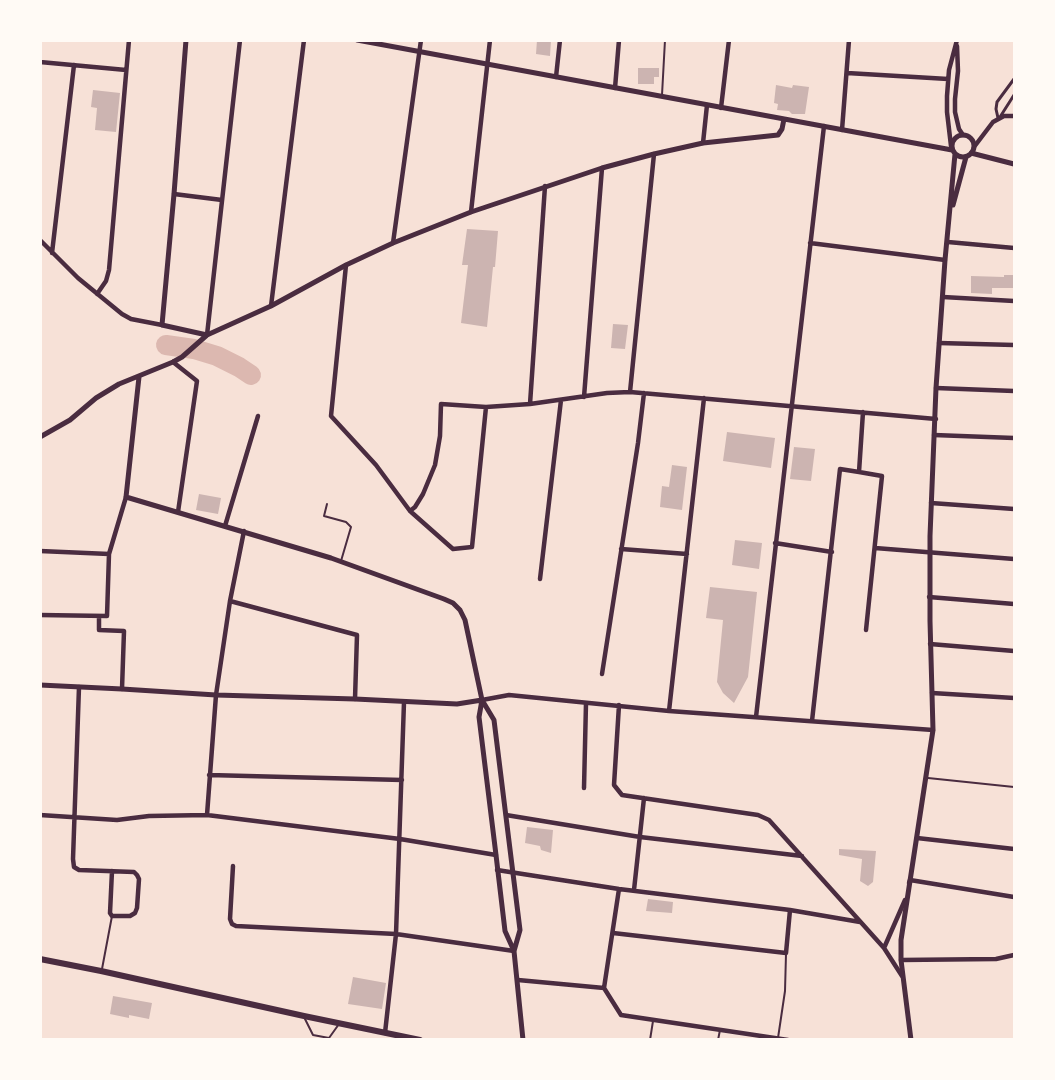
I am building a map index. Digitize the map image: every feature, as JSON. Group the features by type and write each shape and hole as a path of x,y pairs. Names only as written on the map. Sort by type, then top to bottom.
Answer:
{"main road":[{"path":"40,959 397,1037 420,1040"}],"street":[{"path":"97,294 106,281 109,270 129,40"},
{"path":"162,325 186,40"},
{"path":"207,335 240,40"},
{"path":"272,306 304,40"},
{"path":"393,243 421,40"},
{"path":"471,212 490,40"},
{"path":"556,77 560,40"},
{"path":"615,88 619,40"},
{"path":"721,108 729,40"},
{"path":"842,130 849,40"},
{"path":"953,150 947,112 948,79 957,40"},
{"path":"950,218 970,152 971,139 963,135 959,129 955,112 958,71 957,40"},
{"path":"359,41 953,150 962,157 970,152 999,117 1014,94"},
{"path":"40,62 126,70"},
{"path":"52,253 74,65"},
{"path":"847,73 948,79"},
{"path":"999,117 996,109 997,102 1014,79"},
{"path":"703,143 706,105"},
{"path":"999,117 1014,116"},
{"path":"40,437 70,420 96,398 119,384 182,357 207,335 272,306 346,265 393,243 471,212 602,168 703,143 778,135 784,119"},
{"path":"756,717 824,126"},
{"path":"910,1040 901,940 933,730 929,552 936,388 950,218 953,150 955,138 963,135"},
{"path":"970,152 1014,164"},
{"path":"630,392 654,154"},
{"path":"584,397 602,168"},
{"path":"530,404 545,186"},
{"path":"174,194 222,200"},
{"path":"40,240 97,294 122,314 131,319 207,335"},
{"path":"948,242 1014,248"},
{"path":"810,243 945,260"},
{"path":"346,265 331,416 376,465 410,511 453,549 472,547 486,407"},
{"path":"943,297 1014,301"},
{"path":"939,343 1014,345"},
{"path":"173,362 197,381 178,512"},
{"path":"40,615 107,616 109,554 126,497 139,377"},
{"path":"936,388 1014,392"},
{"path":"410,511 416,507 435,465 440,436 441,404 486,407 630,392 936,419"},
{"path":"602,674 644,393"},
{"path":"669,711 704,398"},
{"path":"540,579 561,400"},
{"path":"859,472 863,412"},
{"path":"225,526 258,416"},
{"path":"934,435 1014,438"},
{"path":"812,721 840,469 882,476 866,630"},
{"path":"126,497 341,561 457,605 465,620 482,700 494,720 520,930 514,951"},
{"path":"931,503 1014,509"},
{"path":"207,815 216,695 230,601 244,531"},
{"path":"776,543 832,552"},
{"path":"875,548 1014,559"},
{"path":"621,549 687,554"},
{"path":"40,551 109,554"},
{"path":"929,597 1014,604"},
{"path":"230,601 357,635 355,699"},
{"path":"99,616 99,630 124,631 122,689"},
{"path":"930,644 1014,651"},
{"path":"40,685 216,695 457,704 509,695 669,711 933,730"},
{"path":"79,687 73,859 75,867 79,870 134,873 137,875 139,879 137,908 130,916 110,914 112,872"},
{"path":"932,693 1014,698"},
{"path":"482,700 479,717 495,855 505,931 514,951 524,1040"},
{"path":"385,1033 396,934 404,702"},
{"path":"584,788 586,703"},
{"path":"619,705 614,785 622,795 758,815 769,820 884,948 903,976 905,991"},
{"path":"209,775 402,780"},
{"path":"634,890 644,798"},
{"path":"40,815 117,820 149,816 207,815 400,839 495,855"},
{"path":"506,815 640,837 802,856"},
{"path":"916,838 1014,849"},
{"path":"233,866 230,919 231,924 236,926 396,934 514,951"},
{"path":"498,870 619,889 790,910 860,922"},
{"path":"910,880 1014,897"},
{"path":"884,948 904,904 910,880"},
{"path":"619,889 604,988 621,1016 788,1040"},
{"path":"613,933 786,953 790,910"},
{"path":"901,960 996,959 1014,956"},
{"path":"518,980 604,988"}],"lane":[{"path":"662,97 665,40"},
{"path":"327,504 324,516 346,522 351,527 341,561"},
{"path":"925,778 1014,787"},
{"path":"101,971 112,916"},
{"path":"778,1038 785,991 786,953"},
{"path":"304,1016 313,1035 329,1038 339,1023"},
{"path":"650,1040 653,1021"},
{"path":"718,1040 720,1030"}],"building":[{"path":"537,40 551,40 550,56 536,54"},
{"path":"638,68 659,68 659,77 654,77 654,84 638,84"},
{"path":"776,85 792,88 793,85 809,87 805,114 792,114 789,111 777,110 778,104 774,103"},
{"path":"93,90 120,93 116,132 95,130 97,108 91,107"},
{"path":"467,229 498,231 487,327 461,323 468,265 462,265"},
{"path":"1004,275 1014,275 1014,288 992,288 992,294 971,293 971,276 1004,277"},
{"path":"613,324 628,325 625,349 611,348"},
{"path":"727,432 775,438 771,468 723,461"},
{"path":"794,447 815,449 811,481 790,479"},
{"path":"672,465 687,467 682,510 660,507 662,486 669,487"},
{"path":"199,494 221,498 218,514 196,510"},
{"path":"735,540 762,543 759,569 732,565"},
{"path":"710,587 757,592 748,677 734,703 723,693 717,682 723,620 706,618"},
{"path":"527,827 553,830 551,853 541,850 540,846 525,843"},
{"path":"839,849 876,851 873,882 868,886 860,881 862,859 839,855"},
{"path":"648,899 673,902 672,913 646,911"},
{"path":"353,977 386,983 382,1009 348,1004"},
{"path":"113,996 152,1003 149,1019 110,1014"}],"waterway":[{"path":"166,345 194,349 217,356 251,375"}]}
